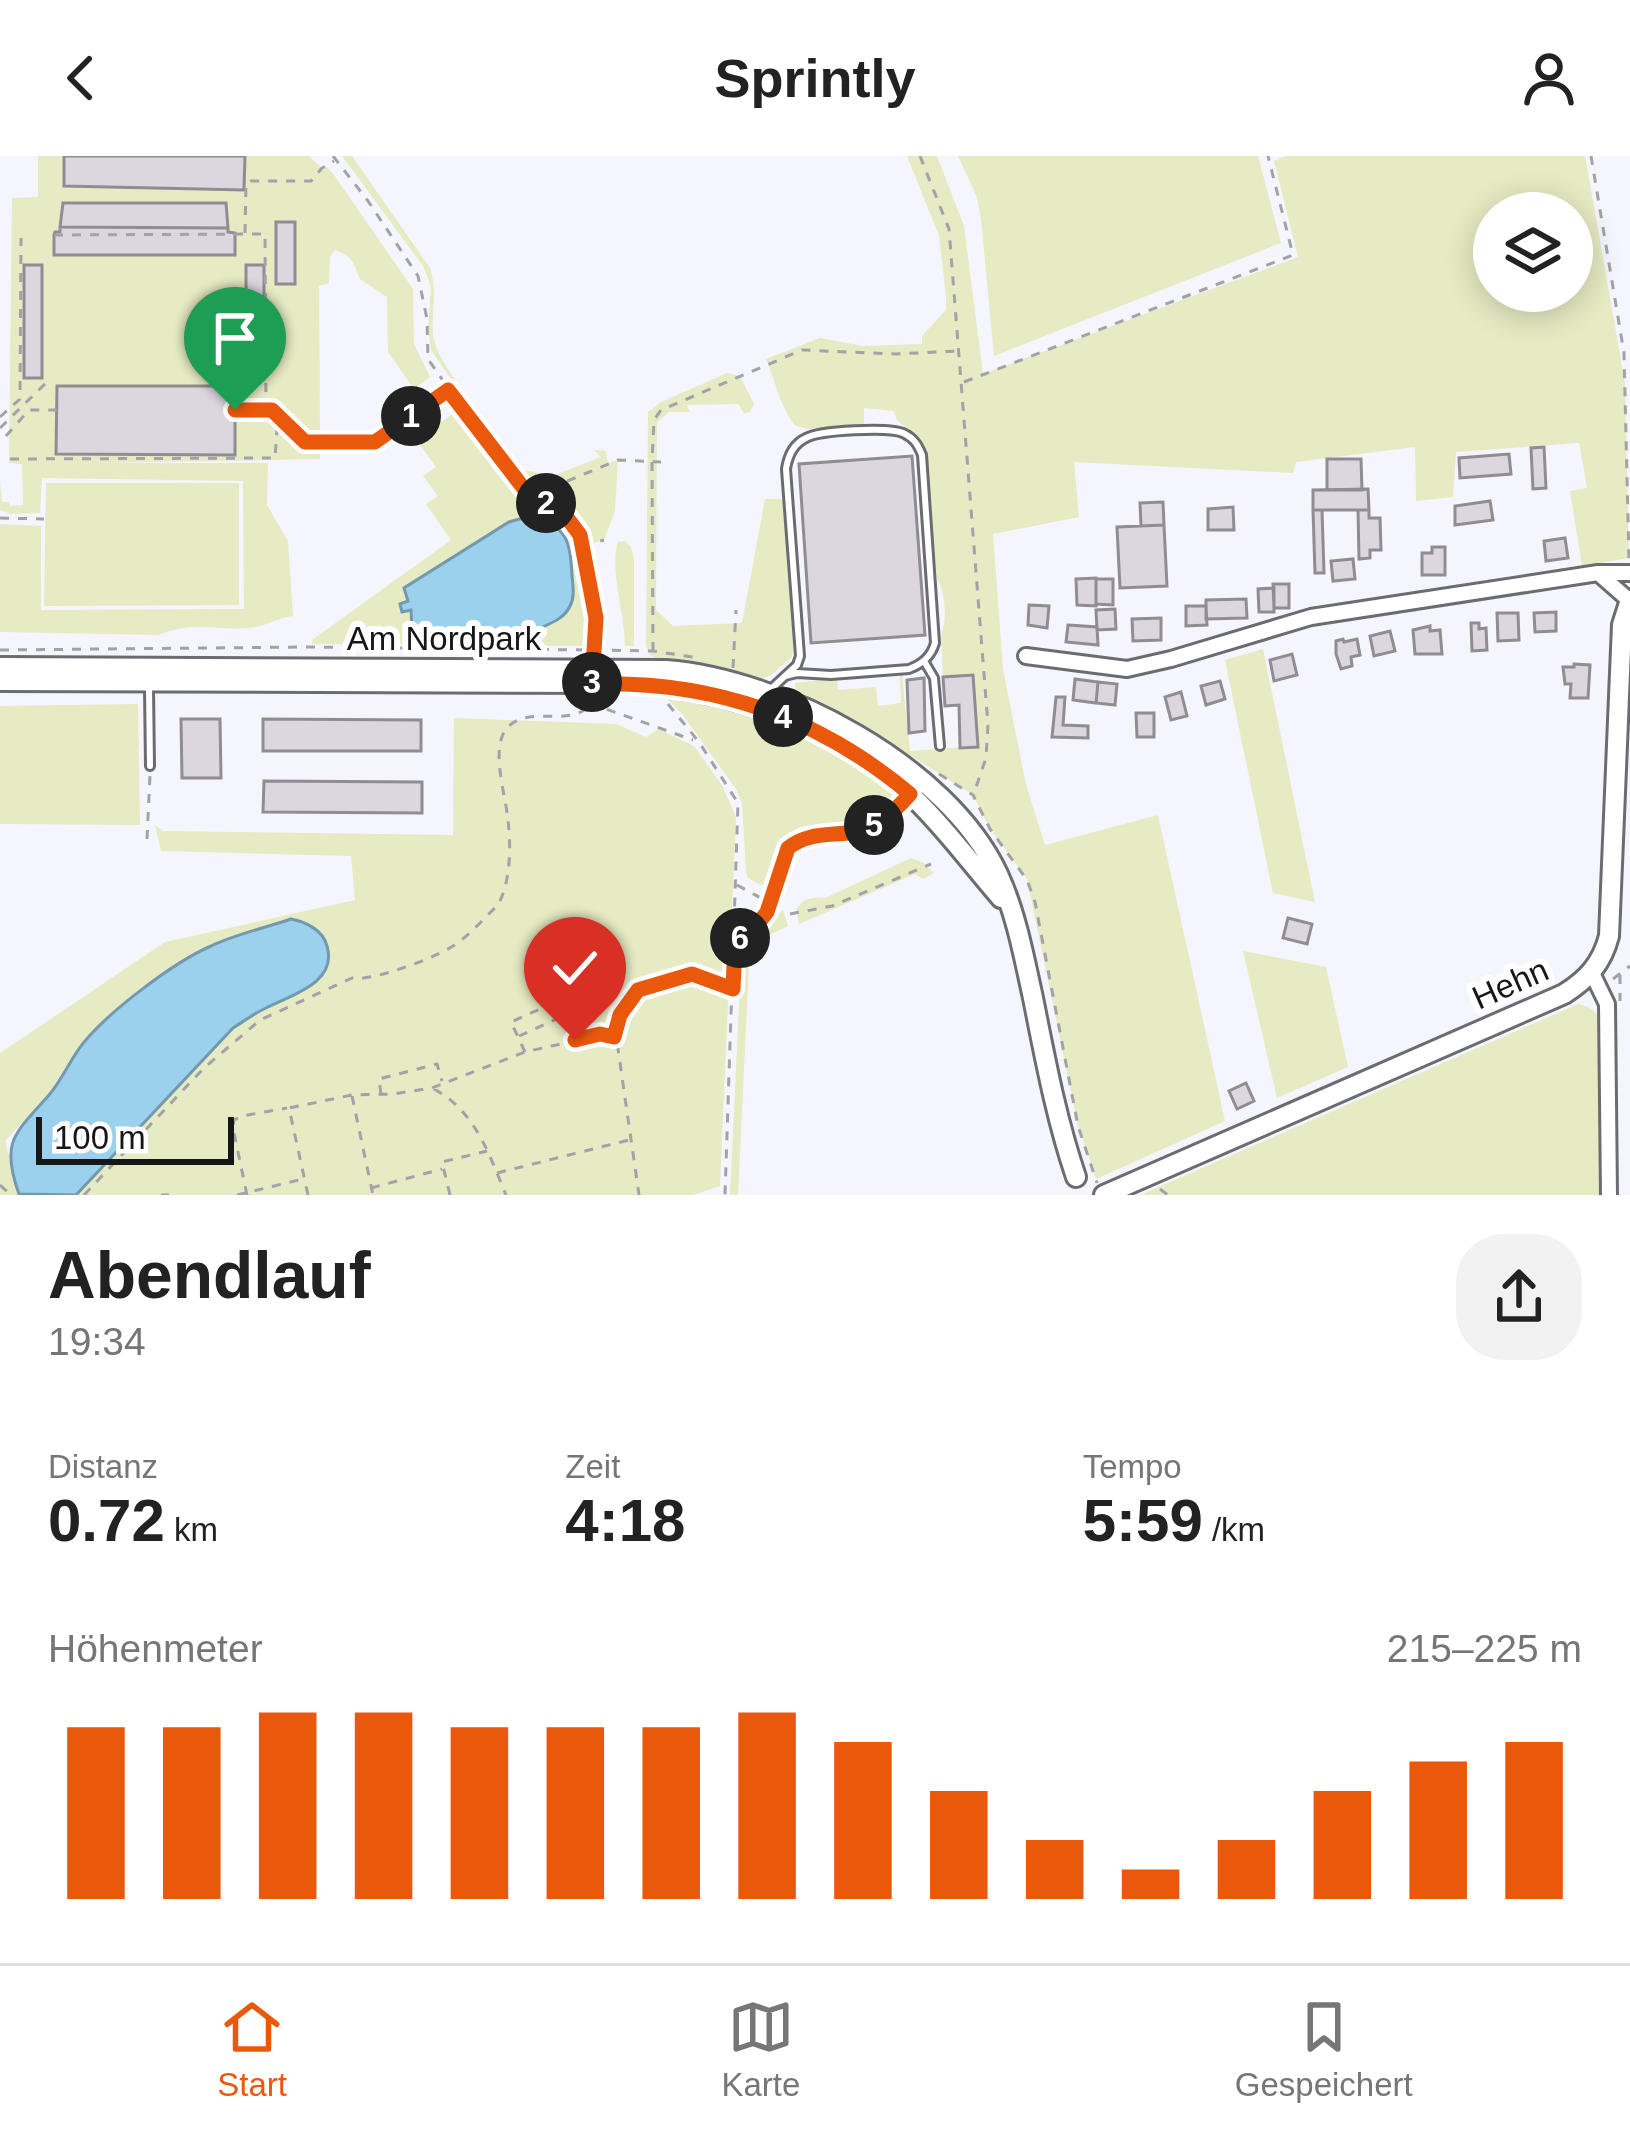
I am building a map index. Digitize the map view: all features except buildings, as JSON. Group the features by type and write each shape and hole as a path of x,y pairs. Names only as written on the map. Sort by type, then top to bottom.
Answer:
{"street":[{"path":"1026,656 1127,668 1311,617 1598,573 1630,574"},
{"name":"Hehn","path":"1104,1195 1595,980 1609,935 1622,626 1630,600 1598,573"},
{"name":"Am Nordpark","path":"0,667 670,685 720,694 832,739 876,766 910,794 1009,906"},
{"name":"Am Nordpark","path":"0,681 149,674 686,671 768,693 839,724 922,782 957,814 998,874 1020,936 1060,1129 1076,1177"},
{"path":"1595,980 1606,1004 1609,1195"}],"lane":[{"path":"768,693 785,676 797,665 800,656 786,462 793,448 819,433 900,432 914,440 922,455 935,643 924,661 909,669 785,676"},
{"path":"800,656 817,674"},
{"path":"924,661 934,678 940,746"},
{"path":"149,674 150,766"}],"path":[{"path":"920,156 949,229 962,382 988,725 986,758 973,796"},
{"path":"962,382 1293,254 1268,156"},
{"path":"1591,156 1624,352 1630,574"},
{"path":"244,235 246,184 311,181 334,158 418,276 427,319 428,359 448,390 525,490 569,517 580,535 596,618 592,670"},
{"path":"54,235 265,234 266,404 305,442 375,442 448,390"},
{"path":"0,417 20,399 21,238"},
{"path":"653,651 652,461 654,420 661,410 802,350 959,351"},
{"path":"0,428 50,379"},
{"path":"6,436 29,410 57,410"},
{"path":"235,410 272,410"},
{"path":"10,459 275,458 278,416"},
{"path":"532,496 618,460 662,462"},
{"path":"0,518 44,519"},
{"path":"582,546 604,540"},
{"path":"733,668 736,610"},
{"path":"657,699 667,703 698,742 738,803 725,1195"},
{"path":"84,1195 204,1068 260,1020 352,978 383,974 446,950 499,904 508,867 499,757 506,728 523,717 577,716 592,700 698,742"},
{"path":"147,839 150,766"},
{"path":"735,942 762,918 793,843 869,828 910,794"},
{"path":"790,914 832,906 931,864"},
{"path":"737,884 770,903 790,906"},
{"path":"1595,980 1620,975 1630,966"},
{"path":"639,1195 614,1037 620,1015 638,990 692,974 733,989"},
{"path":"525,1052 511,1022 560,1000 575,1040"},
{"path":"518,1036 566,1014"},
{"path":"247,1194 233,1128 234,1120 242,1116 352,1095 432,1088 525,1052 600,1034 614,1037"},
{"path":"381,1094 379,1079 437,1064 443,1083"},
{"path":"432,1088 468,1115 506,1195"},
{"path":"352,1095 373,1195"},
{"path":"289,1108 308,1195"},
{"path":"496,1173 630,1140"},
{"path":"450,1195 442,1162 487,1151"},
{"path":"371,1187 443,1169"},
{"path":"237,1195 304,1179"},
{"path":"0,1185 10,1195"},
{"path":"1158,1188 1168,1195"},
{"path":"160,1195 169,1195"}],"green space":[{"path":"38,156 309,156 334,175 413,289 414,344 430,377 414,389 388,352 387,297 360,279 346,255 335,250 330,257 329,283 319,286 320,459 99,463 268,463 267,505 288,541 293,616 256,627 196,627 159,635 0,632 0,524 41,526 41,610 244,609 243,481 42,478 40,513 0,510 0,482 2,502 23,505 22,464 9,463 12,198 38,197"},
{"path":"342,156 352,156 430,268 436,346 496,434 491,438 431,350 431,286 423,266"},
{"path":"907,156 937,156 964,226 983,374 1298,257 1274,161 1286,156 1585,156 1591,192 1473,192 1473,312 1593,312 1593,201 1625,383 1629,558 1582,566 1570,491 1587,488 1579,443 1456,452 1453,497 1416,501 1415,447 1296,462 1293,473 1074,462 1079,517 993,534 1003,669 1026,785 1045,845 1158,815 1225,1121 1096,1179 1078,1126 1027,879 989,827 973,795 862,725 796,692 795,683 837,678 838,690 876,687 878,706 901,703 902,675 910,751 978,746 973,675 943,677 945,606 937,578 924,445 897,420 894,411 864,408 864,426 796,426 766,359 820,338 863,346 922,344 922,336 946,310 939,236"},
{"path":"958,156 1258,156 1281,243 994,356 981,219 977,197"},
{"path":"727,373 740,376 754,404 750,412 744,413 738,404 687,405 690,412 669,412 657,422 656,610 673,626 742,623 765,499 783,499 794,642 792,657 761,679 660,662 646,645 648,412"},
{"path":"455,412 512,489 559,515 572,528 591,621 589,646 312,644 451,540 426,504 438,496 423,476 436,467 417,441"},
{"path":"501,441 522,470 547,478 601,457 594,450 606,451 608,463 618,460 615,511 604,540 588,545 572,513 527,484 497,444"},
{"path":"46,483 239,483 239,605 44,606"},
{"path":"625,541 634,559 634,646 625,646 616,578 618,542"},
{"path":"1263,649 1315,902 1273,893 1225,660"},
{"path":"663,690 744,711 790,729 854,765 912,810 871,837 802,845 791,859 785,889 759,884 746,872 742,803 736,789"},
{"path":"138,704 140,825 0,824 0,706"},
{"path":"454,718 616,724 646,737 658,729 694,746 722,785 736,817 720,1186 693,1195 76,1195 233,1028 263,1009 85,1041 51,1092 5,1141 20,1195 0,1195 0,1053 165,942 355,900 351,856 161,851 155,825 163,831 453,835"},
{"path":"911,858 934,873 923,879 915,874 799,924 796,910 805,901 825,898"},
{"path":"783,910 788,926 761,939 749,965 738,1195 730,1195 742,943"},
{"path":"1243,951 1326,967 1348,1067 1277,1098"},
{"path":"1578,1004 1592,1010 1600,1022 1602,1195 1140,1195"}],"water":[{"path":"533,515 554,525 568,545 573,595 564,614 538,629 412,629 411,610 402,612 400,604 408,601 404,588 509,522"},
{"path":"291,919 313,928 325,940 329,959 319,978 233,1028 76,1195 19,1194 11,1162 14,1139 96,1029 196,953"}],"route":[{"path":"235,410 272,410 305,442 375,442 448,390 525,490 562,511 580,535 596,618 592,684 670,685 720,694 832,739 910,794 869,828 806,837 788,848 767,912 735,942 733,989 692,974 638,990 627,1001 614,1037 600,1034 575,1040"}]}
